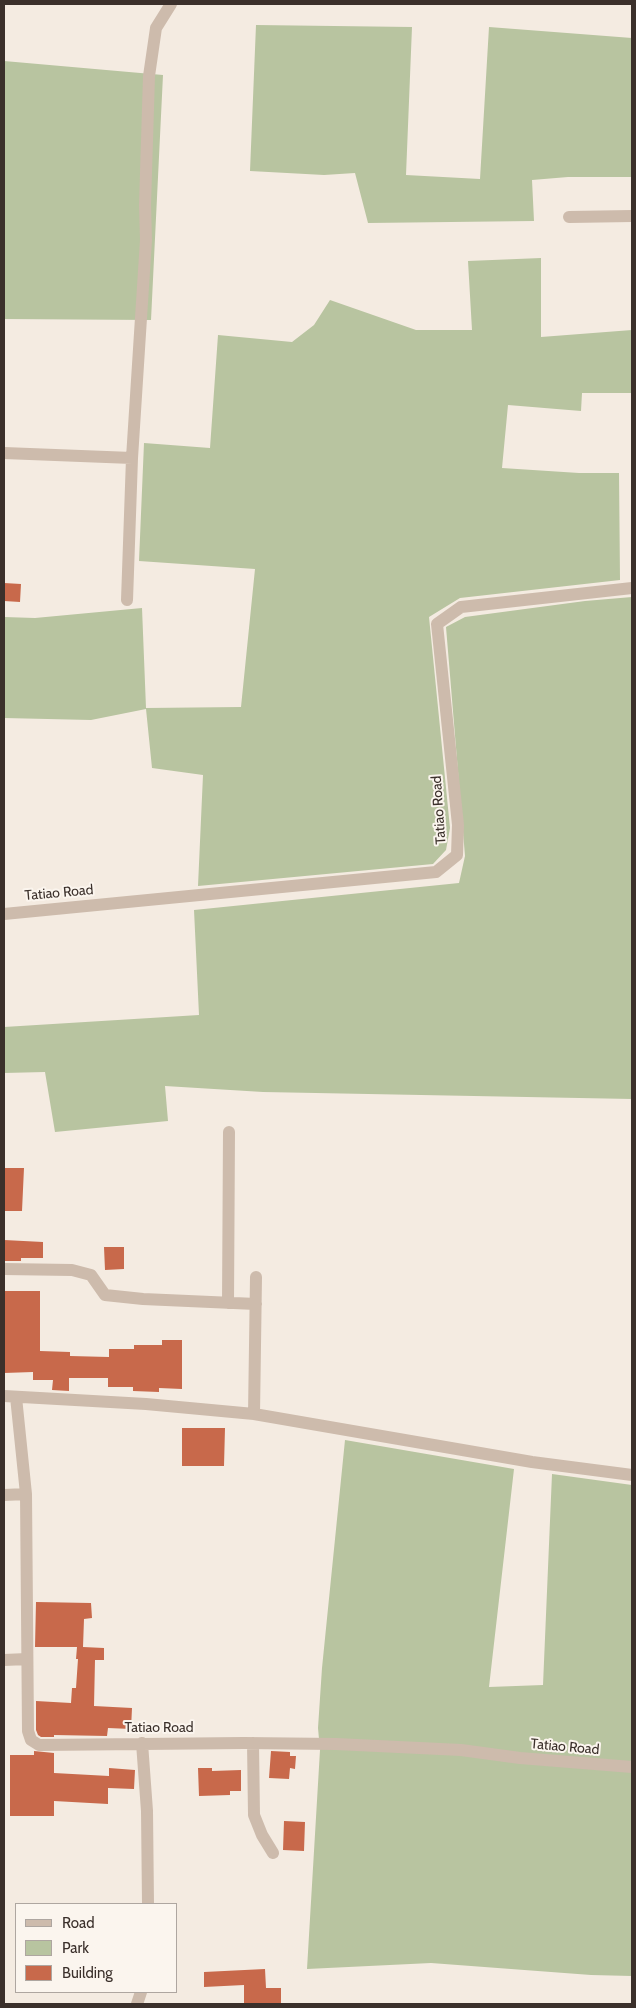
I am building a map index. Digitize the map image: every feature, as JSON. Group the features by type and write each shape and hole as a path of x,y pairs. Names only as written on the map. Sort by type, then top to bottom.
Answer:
{"street":[{"path":"127,600 132,458 146,240 149,76 156,28 171,4"},
{"path":"569,217 632,216"},
{"path":"4,453 132,458"},
{"name":"Tatiao Road","path":"4,914 436,872 457,855 458,825 437,624 461,607 632,588"},
{"path":"228,1303 229,1132"},
{"path":"4,1269 72,1270 91,1275 105,1294 143,1299 256,1304"},
{"path":"254,1414 256,1277"},
{"name":"Tatiao Road","path":"632,1475 505,1458 254,1414 146,1404 10,1396 26,1494 28,1731 31,1740 39,1745 142,1743 336,1744 461,1750 520,1758 632,1767"},
{"path":"4,1496 26,1494"},
{"path":"4,1660 27,1659"},
{"path":"142,1743 147,1811 148,1903"},
{"path":"253,1743 254,1814 262,1835 273,1853"}],"green space":[{"path":"256,25 412,27 406,175 480,179 489,27 632,38 632,177 568,177 532,180 534,221 368,223 355,173 324,175 250,171"},
{"path":"4,61 163,75 151,320 4,319"},
{"path":"541,258 541,337 632,330 632,393 582,393 581,411 508,405 502,468 579,473 619,473 620,580 460,598 429,617 450,828 446,850 433,864 198,886 203,775 152,768 146,709 91,720 4,718 4,617 35,618 142,608 146,708 241,707 255,569 139,561 144,443 210,448 218,335 292,342 314,325 330,300 416,330 472,330 468,261"},
{"path":"632,597 632,1099 263,1092 165,1086 168,1121 55,1132 45,1072 4,1073 4,1027 199,1015 194,910 459,883 465,856 446,627 465,617 585,601"},
{"path":"345,1440 514,1469 489,1687 543,1685 552,1474 632,1485 632,1976 591,1975 431,1963 307,1969 320,1750 318,1728 322,1668"}],"building":[{"path":"4,583 21,584 20,602 4,601"},
{"path":"4,1168 24,1168 22,1211 4,1211"},
{"path":"4,1240 43,1242 43,1258 21,1258 21,1261 4,1261"},
{"path":"104,1247 124,1247 124,1269 105,1270"},
{"path":"4,1291 40,1291 40,1351 70,1352 70,1356 109,1357 109,1349 134,1349 134,1345 162,1345 162,1340 182,1340 182,1389 159,1388 159,1392 133,1391 133,1387 108,1387 108,1378 69,1378 69,1391 52,1390 53,1380 33,1380 33,1372 4,1373"},
{"path":"182,1428 225,1428 224,1466 182,1466"},
{"path":"36,1602 91,1603 92,1618 84,1619 83,1647 104,1648 104,1660 95,1660 94,1706 132,1708 131,1729 108,1728 107,1736 54,1735 54,1737 41,1737 38,1735 36,1730 36,1701 71,1703 72,1688 76,1688 78,1659 76,1659 77,1647 35,1647"},
{"path":"34,1751 54,1753 54,1773 109,1776 109,1768 135,1770 134,1789 108,1788 108,1804 54,1801 54,1816 10,1816 10,1755 34,1755"},
{"path":"271,1751 290,1752 290,1756 296,1756 295,1769 290,1768 289,1779 269,1778"},
{"path":"198,1768 212,1768 212,1771 241,1770 241,1791 230,1791 230,1795 199,1796"},
{"path":"284,1821 305,1822 304,1851 283,1850"},
{"path":"265,1969 266,1988 281,1988 281,2004 244,2004 244,1985 204,1987 204,1972"}]}
